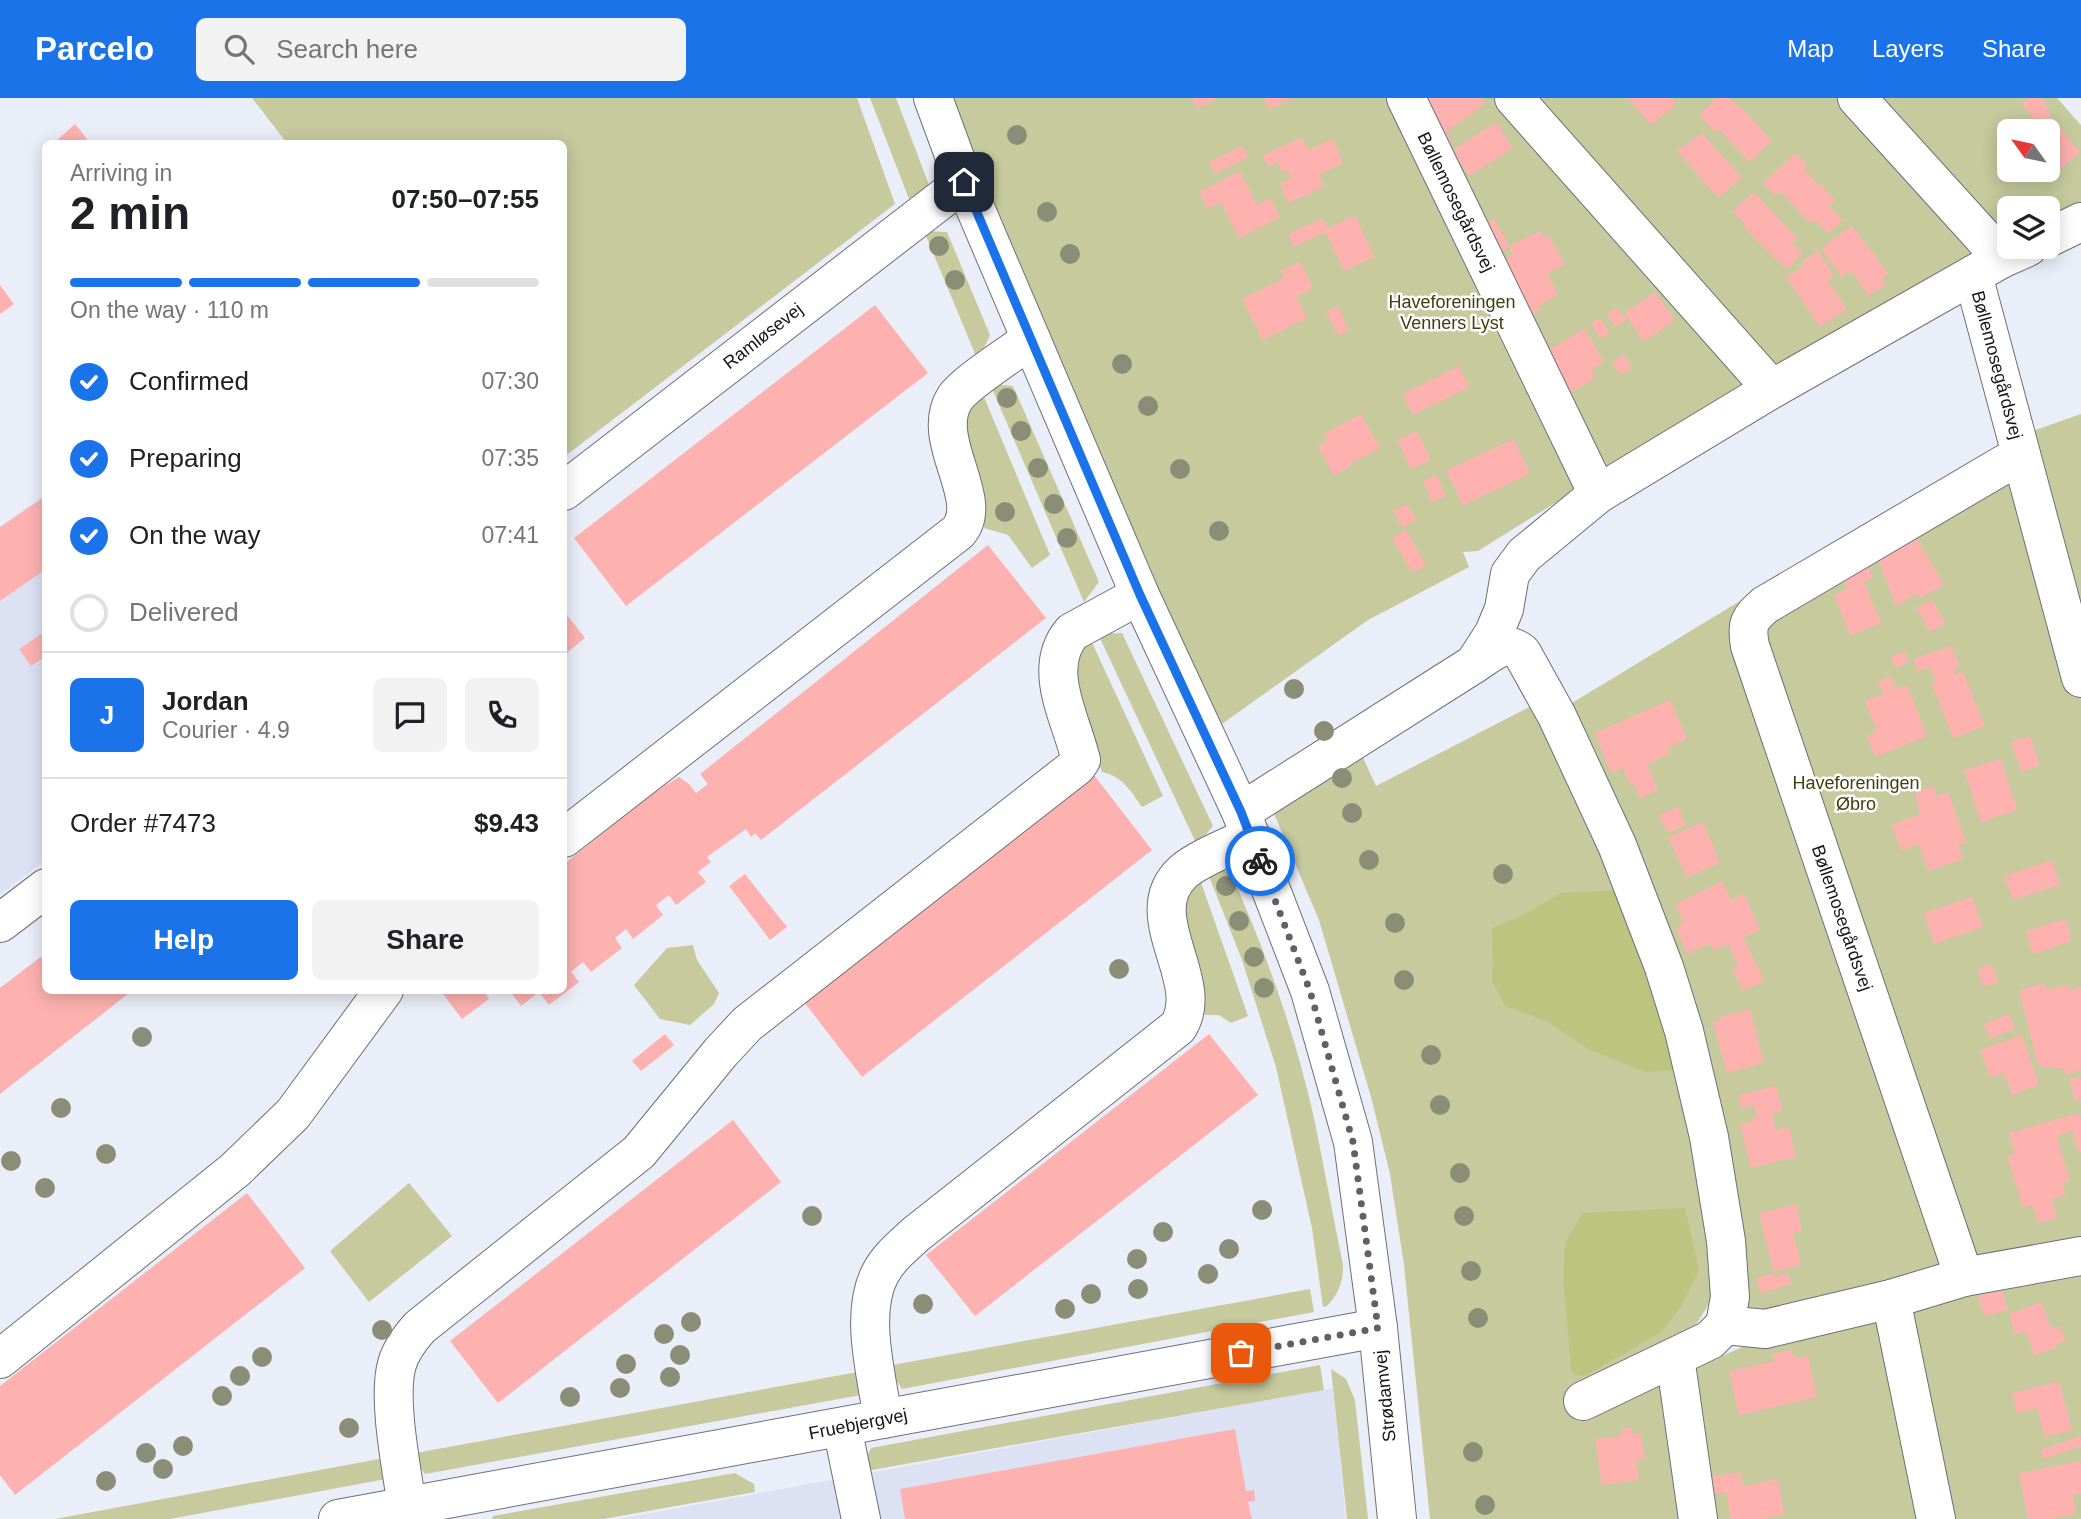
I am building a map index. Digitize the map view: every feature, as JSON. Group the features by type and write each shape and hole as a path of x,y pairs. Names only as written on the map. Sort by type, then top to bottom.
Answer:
{"street":[{"name":"Strødamvej","path":"933,98 964,182 1140,595 1246,824 1310,991 1353,1142 1378,1328 1397,1519"},
{"name":"Bøllemosegårdsvej","path":"1406,98 1598,494"},
{"path":"1514,98 1772,389"},
{"name":"Bøllemosegårdsvej","path":"1857,98 1983,236 2001,260 2000,369 2020,455 2081,678"},
{"name":"Ramløsevej","path":"567,489 964,182"},
{"path":"2060,232 2081,222"},
{"name":"Bøllemosegårdsvej","path":"1475,664 1494,633 1504,609 1510,574 1524,555 1598,494 1772,389 2001,260"},
{"path":"567,836 958,532 966,509 948,437 952,404 963,390 1031,339"},
{"name":"Bøllemosegårdsvej","path":"1964,1277 1754,659 1747,630 1752,617 1765,605 2020,455"},
{"path":"407,1507 394,1394 397,1364 410,1338 420,1327 639,1152 720,1052 747,1024 1077,766 1081,760 1059,681 1059,652 1072,632 1140,595"},
{"name":"Bøllemosegårdsvej","path":"883,1419 870,1316 873,1289 890,1258 916,1234 1178,1027 1184,1018 1187,1004 1167,908 1175,881 1184,871 1246,824 1503,646 1514,646 1522,653 1558,716 1612,834 1664,967 1684,1031 1709,1137 1726,1241 1730,1297 1725,1325"},
{"path":"0,923 42,891"},
{"path":"0,1359 235,1170 293,1114 381,994"},
{"path":"1583,1401 1710,1340 1725,1325 1765,1329 1891,1299 1964,1277 2081,1256"},
{"path":"1891,1299 1936,1519"},
{"name":"Fruebjergvej","path":"338,1519 1378,1328"},
{"path":"1675,1357 1698,1519"},
{"path":"842,1427 861,1519"}],"shaded area":[{"path":"42,496 42,862 0,895 0,527"},
{"path":"1333,1388 1346,1519 618,1519"}],"green space":[{"path":"252,98 857,98 895,204 567,455 567,140 285,140"},
{"path":"870,98 896,98 929,185 909,199"},
{"name":"Haveforeningen Venners Lyst","path":"942,98 2057,98 2081,125 2081,204 2060,214 2060,196 1997,196 1997,243 1600,475 1478,551 1463,552 1469,567 1368,620 1205,736"},
{"path":"924,231 947,232 990,335 978,361"},
{"path":"990,384 1013,386 1099,582 1084,602"},
{"path":"981,390 1050,555 1032,568 1008,535 984,528 961,443 970,402"},
{"name":"Haveforeningen Øbro","path":"2081,414 2081,1519 1430,1519 1404,1265 1390,1174 1371,1097 1319,920 1272,809 1359,749 1376,786 1537,703 1582,799 1678,1056 1715,1287 1707,1307 1691,1333 1587,1418 1766,1336 1764,1320 1747,1306 1653,887 1572,703 1979,456 2016,437"},
{"path":"1122,633 1213,826 1197,845 1098,634"},
{"path":"1088,634 1163,796 1142,807 1121,781 1102,772 1077,704 1073,674"},
{"path":"1207,871 1230,871 1267,961 1298,1055 1314,1118 1343,1265 1340,1287 1327,1306 1323,1307 1312,1228 1276,1067 1242,960"},
{"path":"1198,874 1248,1016 1231,1023 1219,1015 1205,1015 1183,940 1182,911"},
{"path":"1622,890 1682,1070 1645,1072 1588,1049 1548,1022 1505,1006 1493,983 1492,928 1525,914 1561,893"},
{"path":"693,945 697,960 719,993 714,1004 690,1025 660,1019 634,985 667,948"},
{"path":"409,1183 452,1236 369,1302 330,1251"},
{"path":"1685,1208 1699,1270 1681,1307 1661,1332 1585,1376 1576,1375 1571,1369 1563,1275 1566,1242 1582,1213"},
{"path":"1310,1289 1314,1312 902,1389 887,1366"},
{"path":"1320,1365 1324,1390 866,1471 864,1462 871,1448"},
{"path":"1331,1369 1346,1379 1355,1400 1368,1519 1347,1519"},
{"path":"863,1371 861,1395 425,1474 410,1454"},
{"path":"390,1457 386,1479 170,1519 55,1519"},
{"path":"735,1473 754,1484 755,1492 603,1519 492,1519 493,1516"}],"building":[{"path":"1192,98 1215,98 1216,100 1197,108"},
{"path":"1264,98 1291,98 1270,109"},
{"path":"1408,98 1481,98 1485,104 1446,132 1452,141 1442,148"},
{"path":"1627,98 1671,98 1676,104 1652,125"},
{"path":"1717,98 1729,98 1739,108 1740,106 1772,141 1749,162 1719,129 1715,132 1699,115"},
{"path":"2029,98 2040,98 2049,108 2046,111 2053,119 2034,119 2021,104"},
{"path":"1496,122 1513,148 1469,176 1453,150"},
{"path":"75,124 87,139 86,140 57,140"},
{"path":"2060,128 2080,152 2060,170"},
{"path":"1702,133 1742,178 1718,198 1677,151"},
{"path":"1302,137 1307,150 1333,139 1343,163 1319,175 1324,187 1288,203 1280,184 1291,178 1288,170 1282,172 1278,162 1268,167 1263,155"},
{"path":"1242,146 1249,157 1215,174 1209,162"},
{"path":"1796,153 1807,165 1803,169 1835,200 1829,206 1843,220 1828,234 1815,220 1811,224 1780,191 1775,196 1763,183"},
{"path":"1240,171 1257,205 1270,198 1280,217 1239,238 1220,202 1208,209 1199,192"},
{"path":"1754,192 1797,238 1792,243 1802,254 1786,269 1743,226 1745,224 1733,211"},
{"path":"1355,215 1374,257 1344,271 1326,232 1294,247 1288,234 1323,218 1328,229"},
{"path":"1494,218 1509,246 1540,231 1544,237 1548,235 1565,264 1547,274 1558,295 1538,306 1541,310 1524,320 1497,263 1512,255 1514,257 1509,247 1492,257 1476,228"},
{"path":"1852,226 1888,273 1882,278 1886,284 1869,296 1851,271 1842,277 1821,248"},
{"path":"1818,251 1834,275 1827,280 1847,309 1820,327 1786,277 1804,265 1802,261"},
{"path":"1300,261 1313,288 1296,297 1307,318 1263,340 1242,299 1284,278 1280,271"},
{"path":"0,285 14,304 0,314"},
{"path":"1655,292 1675,320 1644,342 1624,313"},
{"path":"875,305 928,373 626,606 574,538"},
{"path":"1338,306 1349,330 1338,336 1326,312"},
{"path":"1617,307 1626,320 1616,327 1606,315"},
{"path":"1600,318 1609,333 1600,339 1591,323"},
{"path":"1584,328 1604,362 1591,370 1596,377 1571,393 1546,352"},
{"path":"1624,355 1632,368 1620,375 1612,362"},
{"path":"1459,366 1469,387 1413,415 1403,394"},
{"path":"1361,414 1380,448 1334,476 1318,446 1328,440 1324,434"},
{"path":"1417,431 1431,460 1411,469 1397,440"},
{"path":"1514,439 1530,474 1463,505 1446,470"},
{"path":"1437,475 1446,496 1432,503 1423,481"},
{"path":"42,499 42,572 0,601 0,527"},
{"path":"1407,504 1416,520 1402,528 1393,511"},
{"path":"1406,530 1426,565 1413,573 1392,538"},
{"path":"1916,538 1944,585 1920,598 1918,593 1896,606 1879,561"},
{"path":"988,545 1046,618 761,840 755,833 751,837 746,829 707,857 711,862 698,872 706,882 676,905 669,895 656,905 663,915 633,939 626,929 615,938 622,948 591,972 583,962 571,972 579,982 567,991 567,862 656,791 679,777 696,793 708,784 700,774"},
{"path":"1867,563 1873,578 1864,582 1881,623 1851,636 1834,595 1848,589 1841,574"},
{"path":"1932,599 1945,623 1930,632 1916,608"},
{"path":"567,615 585,638 567,653"},
{"path":"42,634 42,659 31,666 19,649"},
{"path":"1951,646 1960,667 1953,670 1955,675 1963,672 1985,726 1953,738 1932,684 1936,682 1930,667 1918,671 1913,659"},
{"path":"1904,651 1909,662 1896,668 1891,657"},
{"path":"1890,676 1896,689 1907,685 1927,736 1875,757 1867,736 1877,732 1865,701 1883,694 1878,681"},
{"path":"1670,700 1687,739 1667,748 1670,754 1647,764 1658,790 1640,798 1634,784 1630,785 1623,768 1611,773 1595,733"},
{"path":"2030,736 2040,765 2021,772 2011,742"},
{"path":"2001,759 2017,810 1981,822 1964,770"},
{"path":"1094,775 1152,850 862,1077 804,1002"},
{"path":"1933,786 1936,796 1948,792 1966,843 1958,846 1963,859 1928,871 1919,844 1901,851 1892,824 1920,815 1915,792"},
{"path":"1678,807 1686,825 1667,833 1659,815"},
{"path":"1703,822 1720,863 1687,878 1668,837"},
{"path":"2052,860 2060,885 2013,900 2004,876"},
{"path":"745,874 787,927 770,940 729,886"},
{"path":"1722,881 1731,900 1744,894 1760,930 1743,937 1764,981 1743,991 1732,969 1738,966 1728,944 1713,951 1710,943 1688,954 1676,929 1683,921 1675,904"},
{"path":"1972,897 1983,927 1934,944 1924,913"},
{"path":"2065,919 2072,941 2033,954 2026,931"},
{"path":"42,956 42,994 128,994 0,1094 0,988"},
{"path":"1991,964 1998,982 1983,986 1977,969"},
{"path":"2045,983 2047,990 2069,984 2071,990 2081,987 2081,1070 2066,1075 2064,1069 2038,1066 2019,990"},
{"path":"443,994 486,994 489,999 462,1019"},
{"path":"512,994 536,994 521,1006"},
{"path":"541,994 563,994 549,1005"},
{"path":"1750,1009 1764,1063 1727,1073 1713,1022 1720,1020 1719,1017"},
{"path":"2010,1014 2015,1029 1990,1039 1984,1024"},
{"path":"665,1034 674,1045 641,1071 632,1061"},
{"path":"1209,1034 1258,1095 975,1316 926,1255"},
{"path":"2022,1035 2039,1085 2012,1095 2004,1073 1990,1077 1980,1050"},
{"path":"2081,1076 2081,1100 2075,1101 2069,1079"},
{"path":"1776,1086 1783,1111 1772,1113 1776,1130 1789,1127 1796,1157 1751,1168 1740,1124 1753,1121 1752,1118 1757,1117 1754,1105 1741,1108 1738,1095"},
{"path":"2078,1113 2081,1118 2081,1152 2079,1153 2072,1131 2057,1136 2070,1181 2062,1183 2066,1195 2052,1199 2057,1218 2038,1223 2032,1205 2023,1208 2007,1156 2015,1153 2009,1133"},
{"path":"733,1120 781,1182 498,1403 450,1341"},
{"path":"247,1193 305,1268 15,1495 0,1475 0,1386"},
{"path":"1796,1204 1802,1231 1793,1233 1801,1265 1774,1272 1759,1213"},
{"path":"1774,1273 1775,1277 1788,1273 1792,1284 1760,1293 1756,1278"},
{"path":"2002,1290 2008,1310 1984,1316 1978,1296"},
{"path":"2042,1302 2051,1329 2060,1326 2065,1341 2056,1345 2057,1347 2034,1355 2026,1331 2015,1335 2009,1314"},
{"path":"1792,1350 1795,1358 1808,1356 1817,1397 1739,1415 1729,1371 1775,1361 1773,1354"},
{"path":"2059,1381 2072,1430 2045,1437 2037,1408 2017,1413 2012,1393"},
{"path":"1631,1428 1632,1434 1641,1433 1645,1459 1636,1460 1639,1480 1602,1485 1595,1439 1622,1436 1620,1429"},
{"path":"1235,1429 1246,1491 1254,1490 1255,1501 1248,1502 1252,1519 905,1519 900,1489"},
{"path":"2081,1436 2081,1446 2044,1459 2040,1450"},
{"path":"2081,1461 2081,1493 2073,1495 2076,1514 2050,1519 2028,1519 2019,1473"},
{"path":"1741,1472 1743,1486 1778,1479 1784,1515 1762,1519 1731,1519 1726,1492 1713,1494 1711,1477"}],"way so far":[{"path":"1241,1353 1378,1328 1353,1142 1310,991 1260,861"}],"route":[{"path":"964,182 1140,595 1241,812 1260,861"}]}
